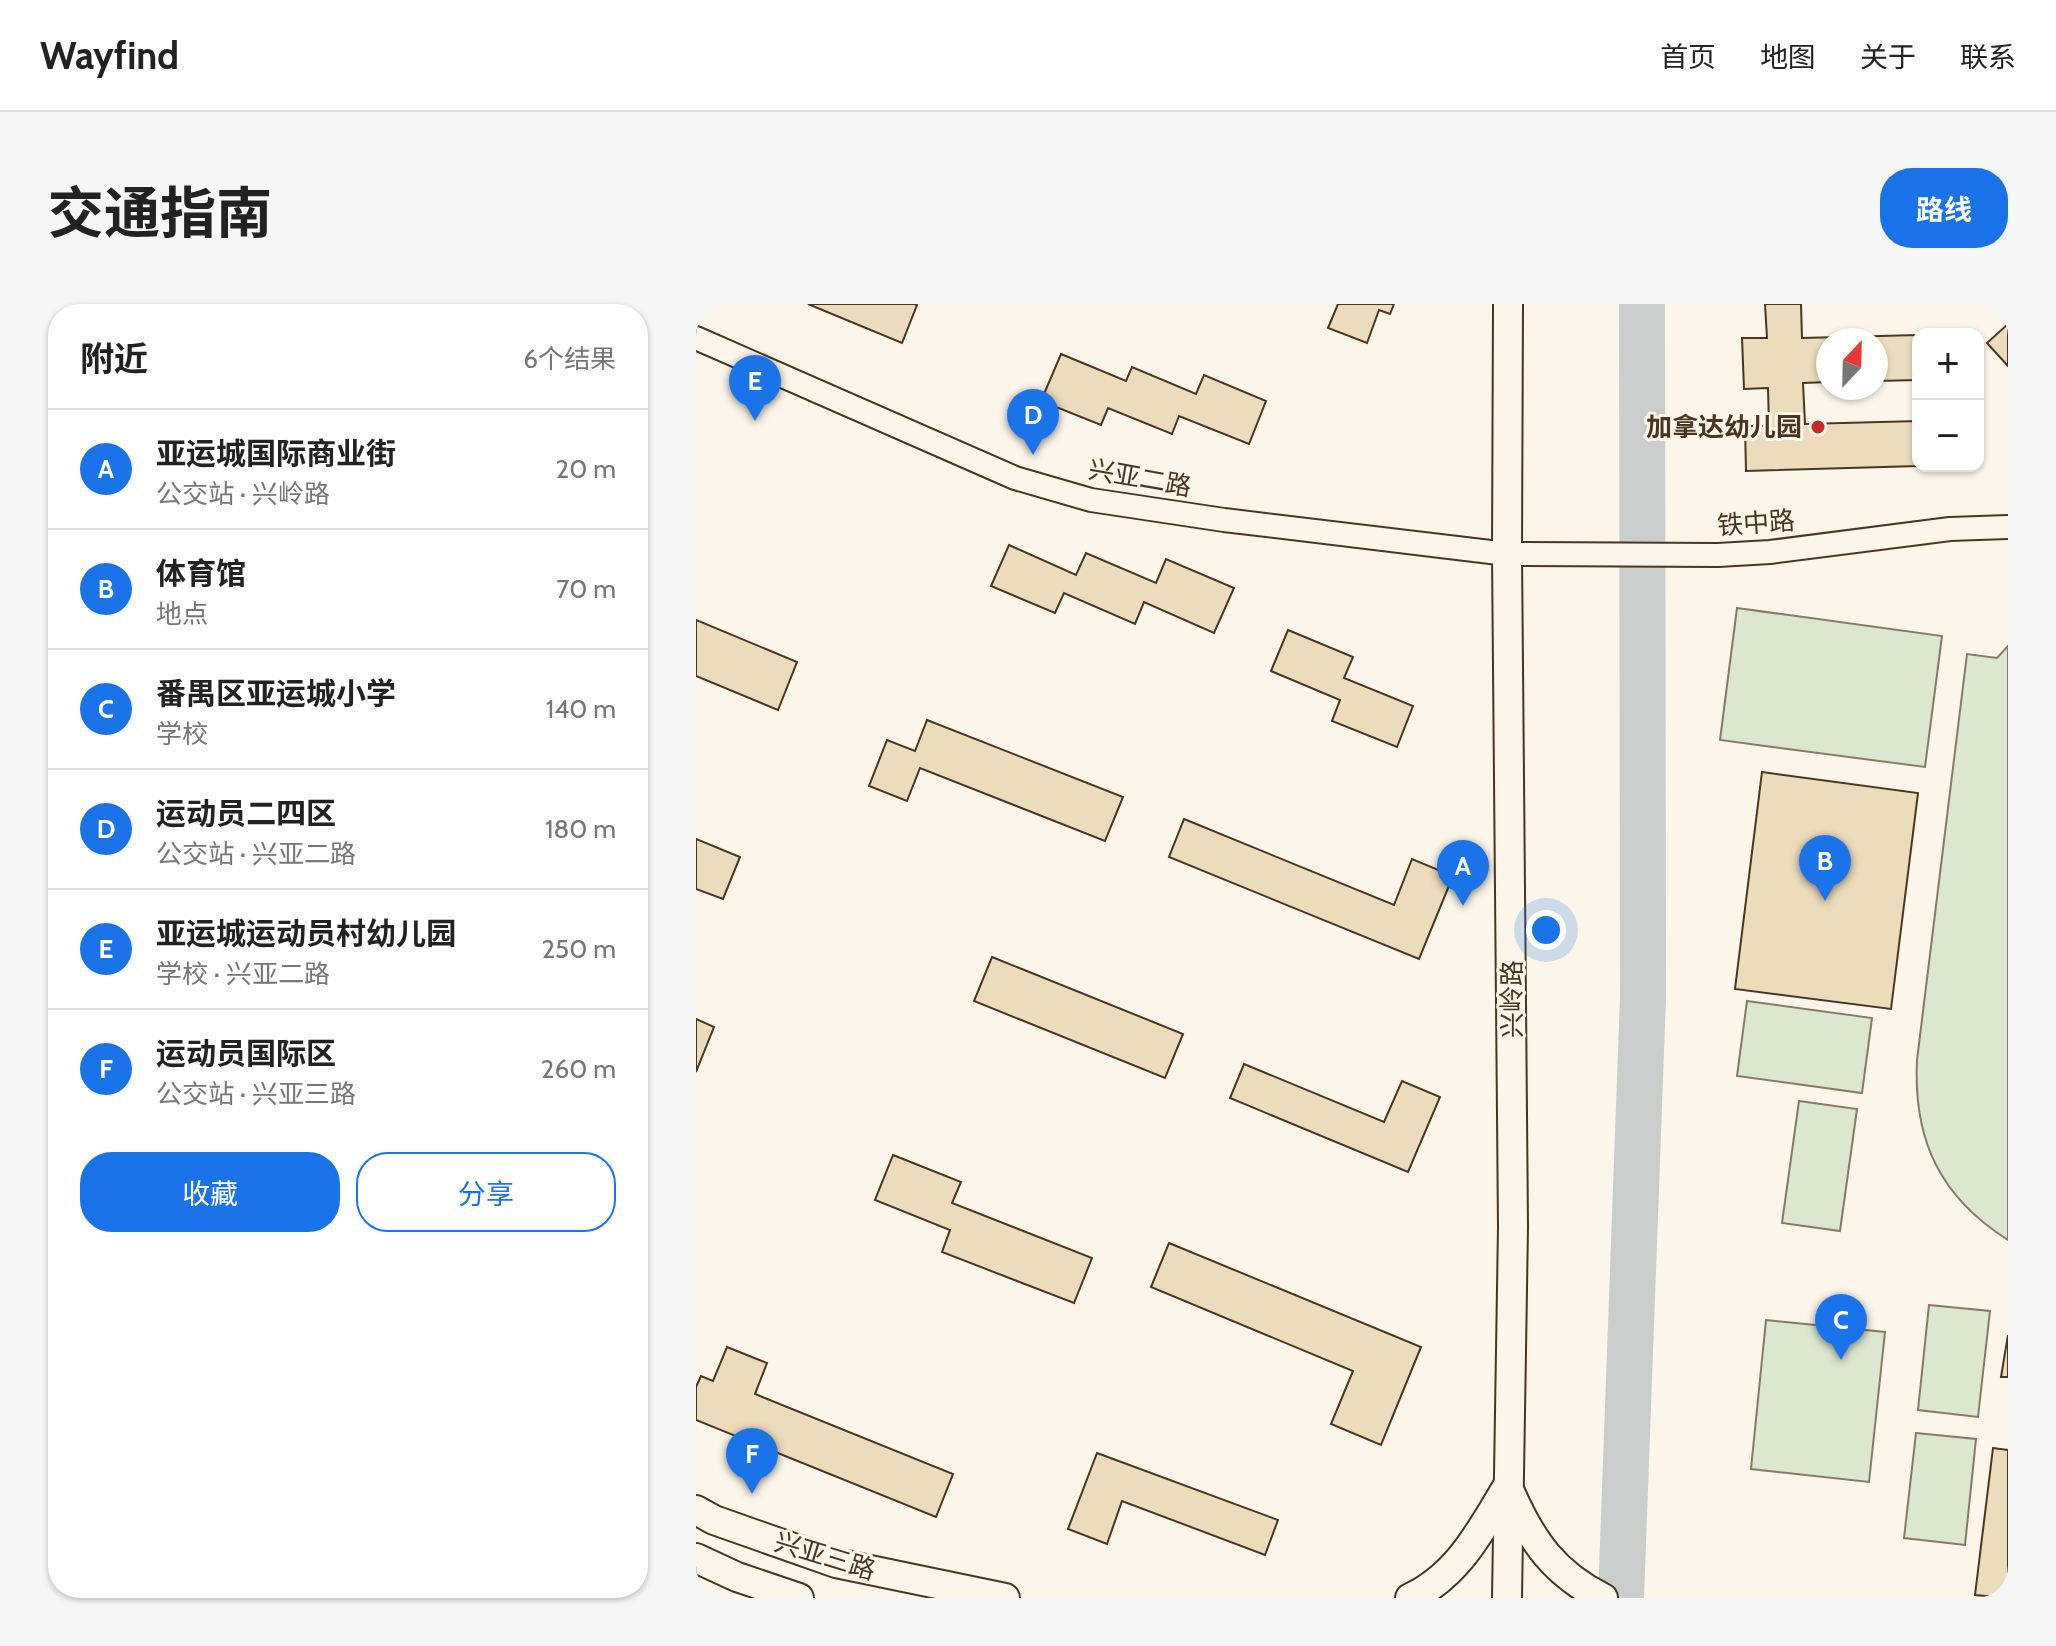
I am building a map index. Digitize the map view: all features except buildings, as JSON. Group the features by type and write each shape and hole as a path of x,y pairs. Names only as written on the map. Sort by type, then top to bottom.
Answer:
{"street":[{"name":"兴岭路","path":"1507,1598 1513,1211 1508,304"},
{"name":"兴亚二路","path":"696,338 1015,478 1091,500 1224,520 1507,554"},
{"name":"铁中路","path":"1507,554 1718,555 1770,552 1950,529 2008,527"},
{"path":"1507,1486 1546,1555 1577,1585 1603,1598"},
{"path":"1410,1598 1437,1584 1450,1572 1475,1540 1507,1486"},
{"name":"兴亚三路","path":"696,1510 714,1520 836,1563 1005,1598"},
{"name":"兴亚三路","path":"696,1558 737,1577 799,1598"}],"green space":[{"path":"1737,608 1942,636 1925,767 1720,740"},
{"path":"2008,646 2008,1240 1965,1205 1936,1164 1920,1116 1917,1060 1967,654 1997,658"},
{"path":"1747,1001 1872,1018 1862,1093 1737,1076"},
{"path":"1799,1101 1857,1109 1840,1231 1782,1223"},
{"path":"1929,1305 1990,1311 1978,1417 1918,1410"},
{"path":"1766,1320 1885,1332 1869,1482 1751,1469"},
{"path":"1916,1433 1976,1439 1965,1545 1904,1538"}],"waterway":[{"path":"1621,1598 1643,997 1642,304"}],"place":[{"name":"亚运城运动员村幼儿园","path":"755,421"},
{"name":"加拿达幼儿园","path":"1818,427"},
{"name":"运动员二四区","path":"1033,455"},
{"name":"体育馆","path":"1825,901"},
{"name":"亚运城国际商业街","path":"1463,906"},
{"name":"番禺区亚运城小学","path":"1841,1360"},
{"name":"运动员国际区","path":"752,1494"}]}
